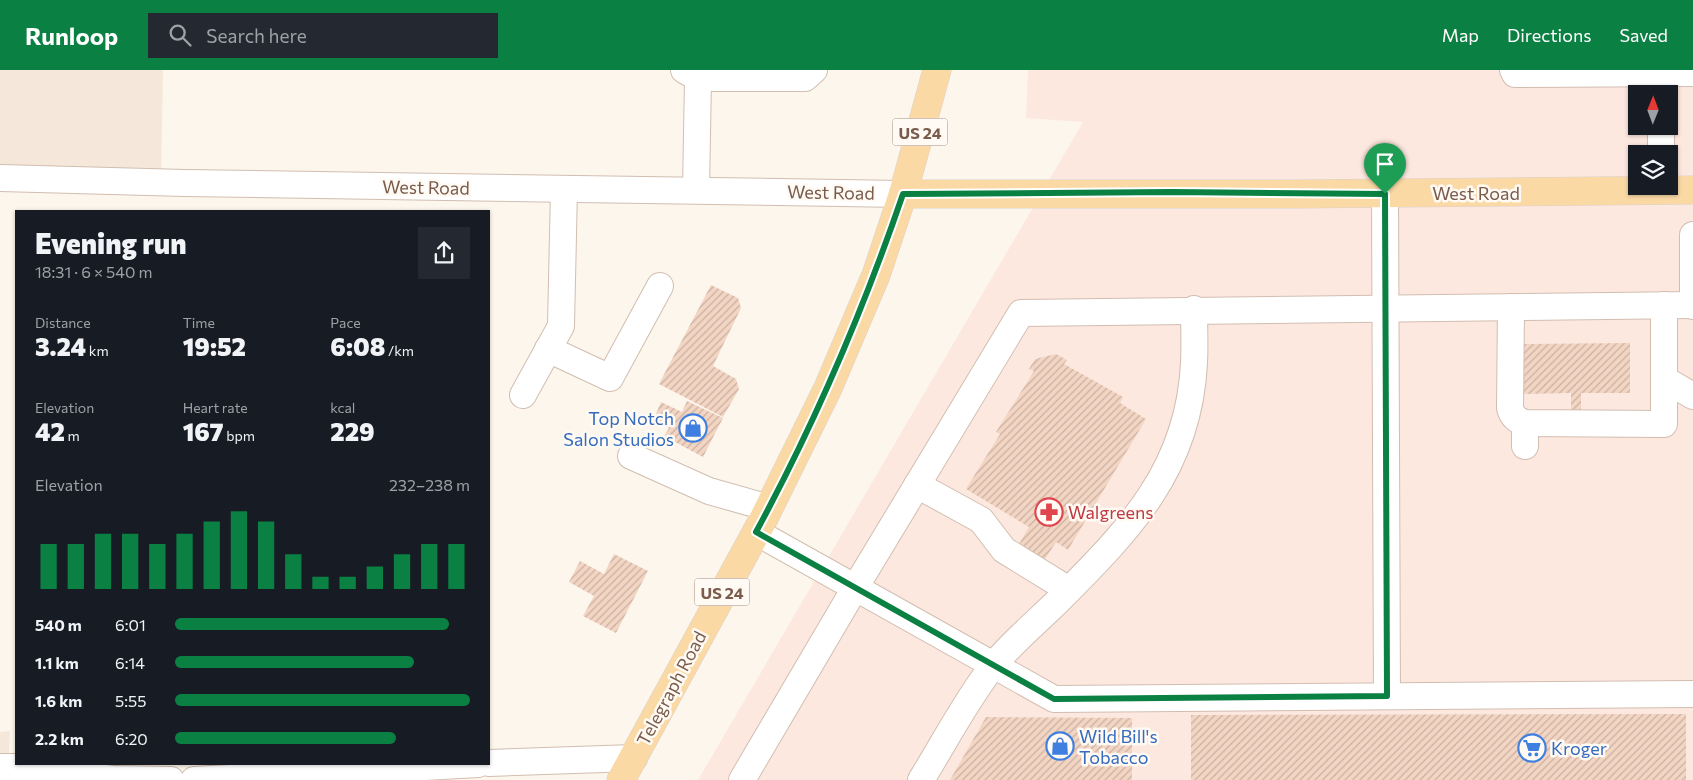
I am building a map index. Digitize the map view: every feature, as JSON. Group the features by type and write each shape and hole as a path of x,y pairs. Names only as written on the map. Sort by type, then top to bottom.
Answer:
{"main road":[{"name":"Telegraph Road","path":"628,769 769,508 828,388 852,334 876,275 903,194 937,70"},
{"name":"West Road","path":"903,194 1385,194 1628,190"},
{"name":"West Road","path":"1678,190 1693,190"}],"street":[{"path":"696,190 691,74 805,78 814,70"},
{"path":"1513,70 1516,74 1661,83 1693,73"},
{"name":"West Road","path":"0,178 185,184 903,194"},
{"path":"524,395 561,326 564,189"},
{"path":"1385,194 1387,696"},
{"path":"742,780 1021,312 1511,306 1693,306 1693,235"},
{"path":"548,349 610,378 660,286"},
{"path":"1511,306 1510,408 1512,415 1525,435 1664,435 1664,305"},
{"path":"922,780 992,666 1069,590 1126,530 1146,504 1175,451 1183,427 1194,363 1194,309"},
{"path":"1664,379 1693,396"},
{"path":"630,456 709,491 769,508"},
{"path":"917,485 981,520 1004,550 1069,590"},
{"path":"756,532 992,666 1054,699 1693,694"},
{"path":"490,763 628,769"},
{"path":"194,780 460,765"},
{"path":"0,767 24,767 112,779 171,780"}],"shaded area":[{"path":"0,70 163,70 161,183 0,178"},
{"path":"1028,70 1693,70 1693,780 698,780 1083,122 1026,118"},
{"path":"10,731 8,780 0,780 0,732"}],"building":[{"path":"711,285 738,298 741,308 713,366 736,379 739,389 723,417 659,384"},
{"path":"1630,343 1630,393 1581,393 1581,412 1571,412 1571,393 1523,394 1522,344"},
{"name":"Walgreens","path":"1056,354 1067,360 1064,364 1123,397 1120,403 1146,419 1068,550 1056,542 1045,559 1019,544 1029,527 966,489 1000,434 996,432 1034,371 1029,369 1035,359"},
{"path":"687,401 723,418 703,457 664,436 669,428 653,421 661,402 682,412"},
{"path":"614,554 648,571 616,633 583,616 594,596 569,582 580,561 604,574"},
{"name":"Kroger","path":"1686,714 1686,780 1191,780 1191,715"},
{"path":"986,717 1132,718 1132,780 950,780"}],"place":[{"name":"Top Notch Salon Studios","path":"693,428"},
{"name":"Walgreens","path":"1049,512"},
{"name":"Wild Bill's Tobacco","path":"1060,746"},
{"name":"Kroger","path":"1532,748"}],"route":[{"path":"1172,192 1385,194 1387,696 1054,699 992,666 756,532 798,450 852,334 876,275 903,194 1172,192"}]}
